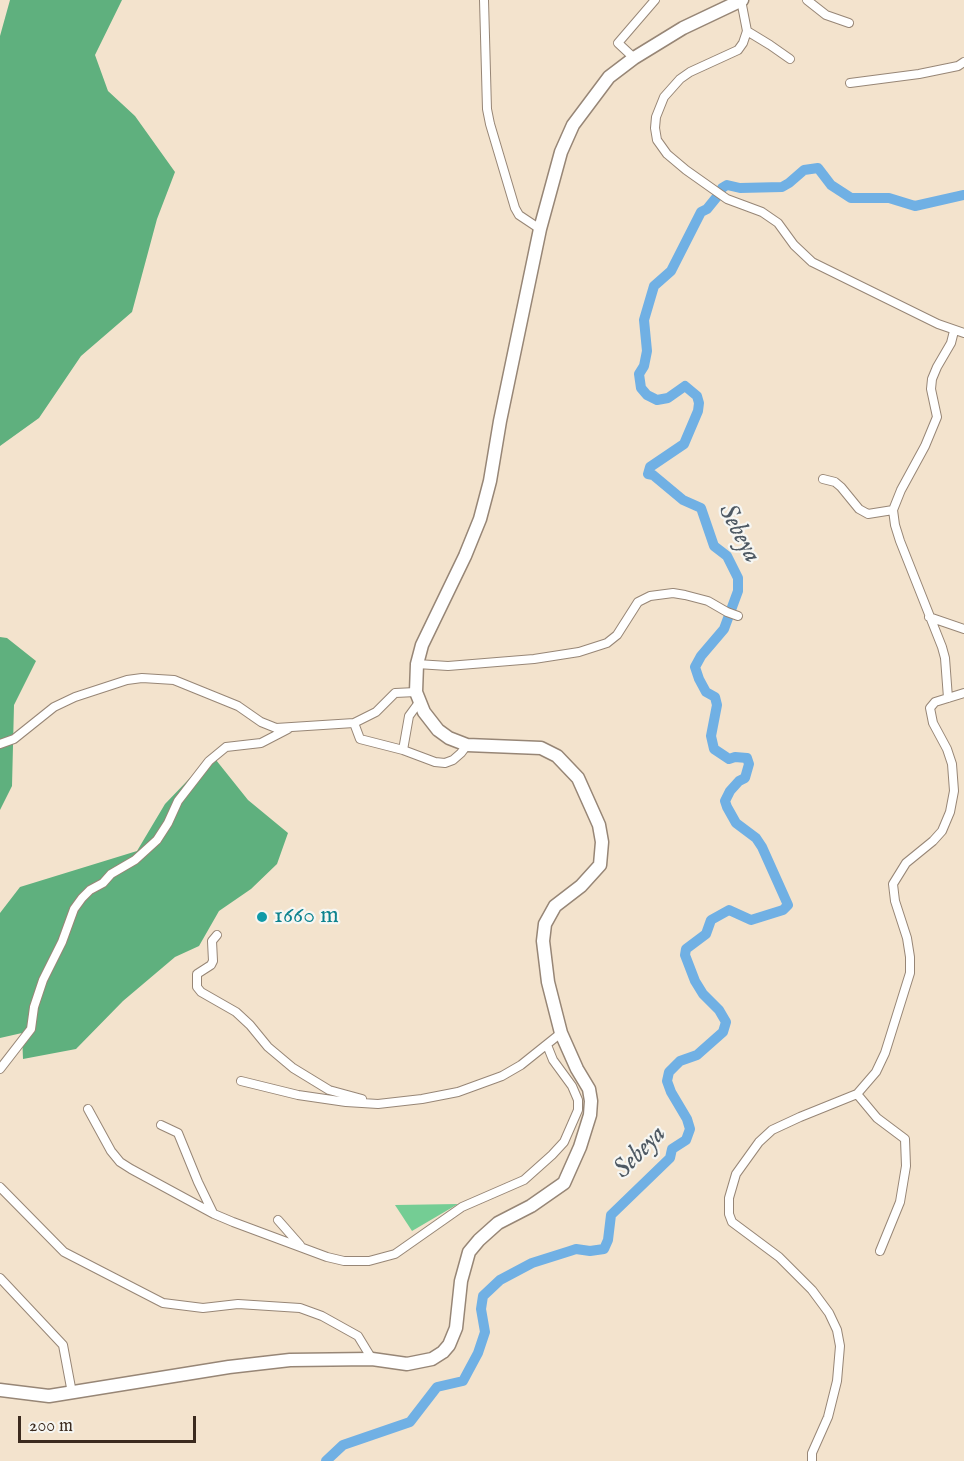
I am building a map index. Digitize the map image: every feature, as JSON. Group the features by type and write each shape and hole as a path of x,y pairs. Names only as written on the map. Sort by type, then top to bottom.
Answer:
{"highway":[{"path":"0,1390 49,1396 230,1367 290,1360 372,1359 406,1364 432,1359 449,1345 456,1328 461,1281 469,1252 498,1223 531,1206 564,1183 580,1147 590,1115 591,1101 589,1089 561,1033 553,1008 543,954 545,924 555,906 581,886 600,865 602,842 598,825 578,778 557,756 541,748 467,745 448,738 438,730 424,712 418,696 417,664 422,645 469,548 480,519 540,229 561,152 573,125 609,77 633,58 684,28 741,0"}],"street":[{"path":"484,0 486,98 490,124 515,208 519,215 540,229"},
{"path":"633,58 618,43 655,0"},
{"path":"741,0 747,31 743,43 738,50 690,72 680,79 664,97 656,117 657,140 667,154 727,199 762,212 778,223 794,245 812,262 954,331 964,333"},
{"path":"807,0 826,15 849,23"},
{"path":"747,31 790,60"},
{"path":"850,83 919,74 958,66 964,62"},
{"path":"948,698 945,658 900,541 893,510 937,417 931,389 932,379 951,343 954,331"},
{"path":"823,479 835,482 859,509 867,514 893,510"},
{"path":"417,664 448,666 534,659 579,652 607,643 617,634 638,602 650,596 673,593 685,595 708,601 733,614"},
{"path":"929,617 964,629"},
{"path":"0,744 14,739 54,707 75,697 142,678 174,680 238,706 266,725 288,729 354,723 376,712 395,693 418,696 409,716 403,750"},
{"path":"812,1461 812,1453 828,1417 837,1381 840,1346 837,1329 829,1313 812,1290 780,1257 732,1222 729,1214 729,1198 736,1174 759,1142 772,1130 857,1095 876,1072 885,1053 910,973 907,938 895,901 893,884 906,862 942,831 953,801 955,783 952,764 930,714 930,708 935,702 964,693"},
{"path":"354,723 360,739 403,750 435,762 445,763 462,753 467,745"},
{"path":"0,1069 31,1029 34,1007 43,980 62,942 74,909 82,898 90,890 103,883 111,874 135,860 157,840 178,801 209,761 226,747 261,743 288,729"},
{"path":"217,935 212,941 213,961 211,965 197,974 197,987 201,992 236,1012 268,1047 315,1083 329,1090 378,1104"},
{"path":"241,1081 298,1095 346,1102 378,1104 422,1099 480,1085 502,1076 521,1065 561,1033"},
{"path":"88,1109 111,1151 120,1162 214,1214 327,1257 344,1261 369,1261 395,1254 462,1207 524,1180 564,1142 578,1110 578,1100 572,1086 560,1072 547,1045"},
{"path":"857,1095 877,1118 905,1139 906,1166 900,1202 880,1251"},
{"path":"161,1125 178,1133 214,1214"},
{"path":"0,1187 63,1252 163,1303 203,1308 238,1304 300,1308 322,1316 358,1336 372,1359"},
{"path":"278,1220 301,1246"},
{"path":"0,1278 63,1345 72,1393"}],"green space":[{"path":"10,0 122,0 95,55 108,91 135,116 175,172 157,219 132,312 81,356 39,418 0,446 0,36"},
{"path":"0,637 7,638 36,661 14,705 12,786 0,810"},
{"path":"212,755 248,800 288,833 277,864 251,889 219,911 199,946 175,957 123,1001 76,1049 23,1059 22,1033 0,1038 0,913 20,887 137,851 165,804"},
{"path":"458,1204 412,1231 395,1205"}],"waterway":[{"name":"Sebeya","path":"326,1461 343,1445 410,1422 437,1387 463,1381 478,1353 485,1332 481,1309 483,1296 500,1280 532,1263 576,1249 590,1251 604,1249 608,1240 611,1215 670,1158 672,1149 686,1140 690,1129 687,1119 671,1092 667,1081 669,1072 680,1061 697,1055 723,1032 726,1022 695,981 685,955 686,949 706,934 711,920 729,910 751,920 783,910 788,905 762,847 756,838 736,823 727,807 725,801 730,791 745,778 749,764 747,758 729,759 714,749 711,736 717,705 715,697 706,692 695,667 701,656 724,629 738,591 738,578 727,556 714,546 701,508 683,500 653,475 648,474 650,467 684,444 698,411 699,403 697,396 685,386 668,398 657,400 647,395 641,388 639,374 644,366 647,351 644,320 654,286 671,271 701,212 707,209 722,188 727,185 740,188 782,187 804,170 818,168 831,185 851,198 889,198 915,206 964,195"}],"place":[{"name":"1660 m","path":"262,917"}]}
